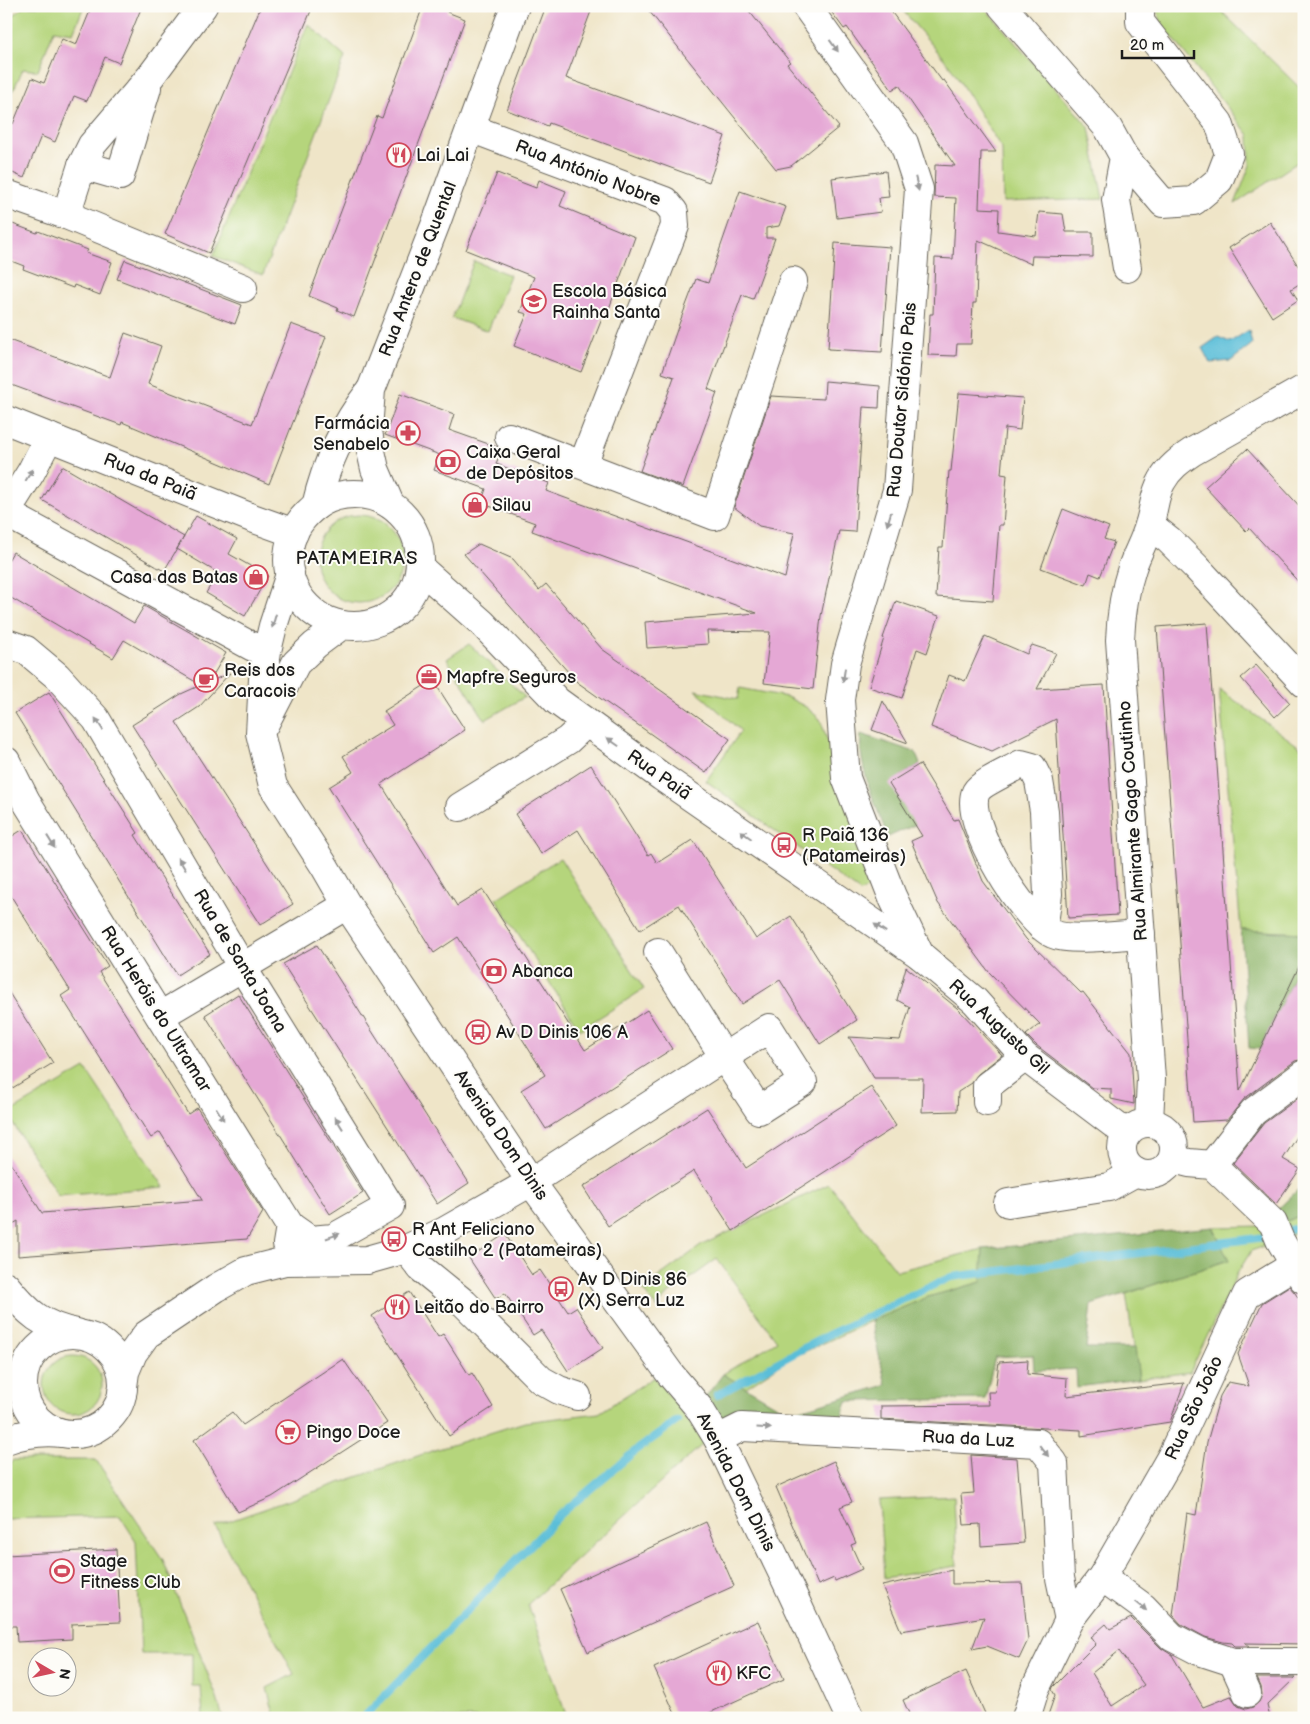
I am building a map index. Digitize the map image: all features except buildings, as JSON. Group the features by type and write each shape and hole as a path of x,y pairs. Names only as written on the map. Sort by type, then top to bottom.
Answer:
{"street":[{"path":"66,215 82,165 92,145 151,76 203,6"},
{"name":"Rua Antero de Quental","path":"316,506 336,444 354,413 371,390 432,232 515,6"},
{"name":"Rua Doutor Sidónio Pais","path":"806,6 904,143 919,189 897,490 845,664 840,700 846,778 892,896 920,955"},
{"path":"1002,6 1108,128 1124,157 1163,202 1194,201 1219,180 1229,154 1219,123 1140,22 1140,6"},
{"path":"82,165 120,176 151,76"},
{"name":"Rua António Nobre","path":"470,128 665,201 674,212 675,226 583,464"},
{"path":"1124,157 1116,200 1127,268"},
{"path":"6,194 66,215 235,284"},
{"path":"509,437 715,516 793,281"},
{"name":"Rua Almirante Gago Coutinho","path":"1138,1128 1151,1079 1120,640 1121,615 1126,590 1132,568 1150,525 1161,482 1177,462 1304,389"},
{"name":"Rua Antero de Quental","path":"371,390 368,430 371,451 375,469 390,504"},
{"name":"Rua da Paiã","path":"6,420 294,533"},
{"path":"49,437 31,472 6,512 253,647"},
{"path":"353,494 372,496 390,504 404,516 414,532 419,550 420,568 413,589 401,607 384,620 363,626 342,625 324,619 308,608 296,592 288,562 294,533 303,519 316,506 334,497 353,494"},
{"path":"1150,525 1169,540 1196,567 1304,683"},
{"name":"Rua Paiã","path":"420,568 482,623 557,701 796,871 920,955"},
{"name":"Avenida Dom Dinis","path":"290,574 275,617 267,650 263,679 260,734 273,786 347,905 531,1182 671,1374 699,1408 718,1439 792,1591 850,1718"},
{"path":"260,734 296,663 314,645 342,625"},
{"name":"Rua de Santa Joana","path":"6,643 26,650 57,676 96,719 242,967 390,1206 333,1238 310,1240 290,1226"},
{"path":"460,807 568,740 586,723"},
{"name":"Rua Heróis do Ultramar","path":"6,761 16,807 160,1016 290,1226"},
{"path":"1041,926 1045,916 1048,894 1044,811 1039,781 1032,767 1021,764 986,784 976,792 974,803 975,818 983,838 1017,898 1033,919 1041,926 1053,934 1066,938 1141,934"},
{"path":"160,1016 347,905"},
{"path":"6,1440 22,1434 43,1431 76,1434 100,1426 113,1412 122,1394 125,1372 130,1359 146,1335 216,1288 246,1271 298,1261 367,1260 406,1249 445,1231 531,1182 724,1057 658,952"},
{"name":"Rua Augusto Gil","path":"920,955 975,1001 1025,1057 1138,1128 1157,1124 1165,1128 1171,1134 1174,1142 1175,1151 1173,1159"},
{"path":"987,1102 987,1086 1025,1057"},
{"path":"1212,1165 1253,1112 1304,1074"},
{"path":"1138,1128 1123,1142 1122,1150 1124,1159 1136,1172 1144,1175 1153,1175 1161,1172 1173,1159 1189,1163 1212,1165 1276,1232 1300,1268"},
{"path":"1008,1203 1109,1187 1136,1172"},
{"path":"290,1226 298,1261"},
{"path":"406,1249 421,1268 464,1303 541,1380 577,1396"},
{"name":"Rua São João","path":"1026,1718 1035,1689 1069,1620 1102,1577 1172,1457 1247,1294 1300,1268"},
{"path":"12,1293 31,1314 46,1324 87,1336 104,1345 114,1355 120,1367 123,1380 122,1394"},
{"path":"12,1293 24,1316 28,1333 23,1391 27,1403 33,1414 46,1426 64,1433"},
{"path":"6,1432 33,1353 48,1340 67,1334 119,1339 146,1335"},
{"name":"Rua da Luz","path":"718,1439 742,1427 1038,1443 1054,1463 1060,1578 1069,1620"},
{"path":"1102,1577 1143,1607 1172,1637 1199,1651 1233,1662 1304,1662"},
{"path":"1233,1662 1247,1693"}],"green space":[{"path":"25,6 84,6 73,33 54,30 38,71 23,69 6,106 6,21"},
{"path":"899,6 983,6 1089,127 1103,199 1003,202 1002,149 950,66"},
{"path":"1155,6 1216,6 1304,92 1304,158 1235,204 1250,165 1249,135 1162,24"},
{"path":"308,24 345,57 263,275 213,256"},
{"path":"474,261 510,275 488,331 452,318"},
{"path":"359,515 376,518 384,522 396,534 400,542 403,559 400,576 396,584 384,596 376,600 359,603 342,600 334,596 322,584 318,576 315,559 318,542 322,534 334,522 342,518"},
{"path":"469,644 525,697 485,720 447,659"},
{"path":"740,688 787,697 806,707 820,719 875,876 872,887 860,892 706,781 741,731 695,690 738,699"},
{"path":"1219,689 1304,750 1304,933 1241,930"},
{"path":"861,734 915,752 920,764 890,783 937,815 888,837 865,773 862,759"},
{"path":"560,858 644,989 580,1030 496,899"},
{"path":"1241,930 1304,933 1304,956 1260,1049 1249,1048"},
{"path":"85,1068 164,1187 58,1196 7,1114"},
{"path":"829,1184 897,1271 983,1249 982,1282 928,1297 871,1321 787,1360 745,1388 723,1374 777,1341 717,1259 667,1295 657,1308 642,1289 702,1245"},
{"path":"1304,1184 1304,1214 1282,1223 1278,1209"},
{"path":"1304,1214 1304,1230 1287,1237 1282,1223"},
{"path":"1264,1226 1271,1244 1251,1251 1237,1274 1190,1372 1139,1379 1126,1294 1228,1260 1213,1227"},
{"path":"1213,1227 1229,1260 1091,1305 1086,1348 1135,1348 1139,1379 1077,1387 1076,1369 1034,1371 1033,1355 995,1357 985,1399 847,1401 841,1420 725,1425 706,1396 723,1374 789,1413 886,1385 871,1321 928,1297 981,1282 983,1249"},
{"path":"6,1313 11,1328 6,1356"},
{"path":"67,1356 79,1356 94,1364 102,1379 102,1391 94,1406 79,1414 67,1414 52,1406 44,1391 44,1379 52,1364"},
{"path":"654,1377 678,1406 704,1443 528,1604 567,1718 275,1718 267,1688 294,1674 215,1526 432,1451 525,1422 599,1413"},
{"path":"13,1460 96,1460 163,1560 216,1695 223,1718 203,1718 201,1686 192,1686 192,1654 141,1654 136,1541 120,1516 6,1519 6,1469"},
{"path":"954,1496 957,1566 884,1578 879,1500"}],"water":[{"path":"1249,330 1252,344 1231,361 1210,363 1202,348 1218,337 1230,342"}],"waterway":[{"path":"717,1395 830,1334 951,1277 1266,1237 1304,1226"},
{"path":"363,1718 561,1514 634,1452 677,1421"}],"place":[{"name":"Lai Lai","path":"399,155"},
{"name":"Escola Básica Rainha Santa","path":"534,301"},
{"name":"Farmácia Senabelo","path":"408,433"},
{"name":"Caixa Geral de Depósitos","path":"448,462"},
{"name":"Silau","path":"475,505"},
{"name":"Casa das Batas","path":"256,577"},
{"name":"Mapfre Seguros","path":"429,677"},
{"name":"Reis dos Caracois","path":"206,680"},
{"name":"R Paiã 136 (Patameiras)","path":"784,845"},
{"name":"Abanca","path":"494,971"},
{"name":"Av D Dinis 106 A","path":"478,1032"},
{"name":"R Ant Feliciano Castilho 2 (Patameiras)","path":"394,1239"},
{"name":"Av D Dinis 86 (X) Serra Luz","path":"561,1289"},
{"name":"Leitão do Bairro","path":"397,1307"},
{"name":"Pingo Doce","path":"288,1432"},
{"name":"Stage Fitness Club","path":"62,1571"},
{"name":"KFC","path":"719,1673"}],"district":[{"name":"PATAMEIRAS","path":"357,558"}]}
